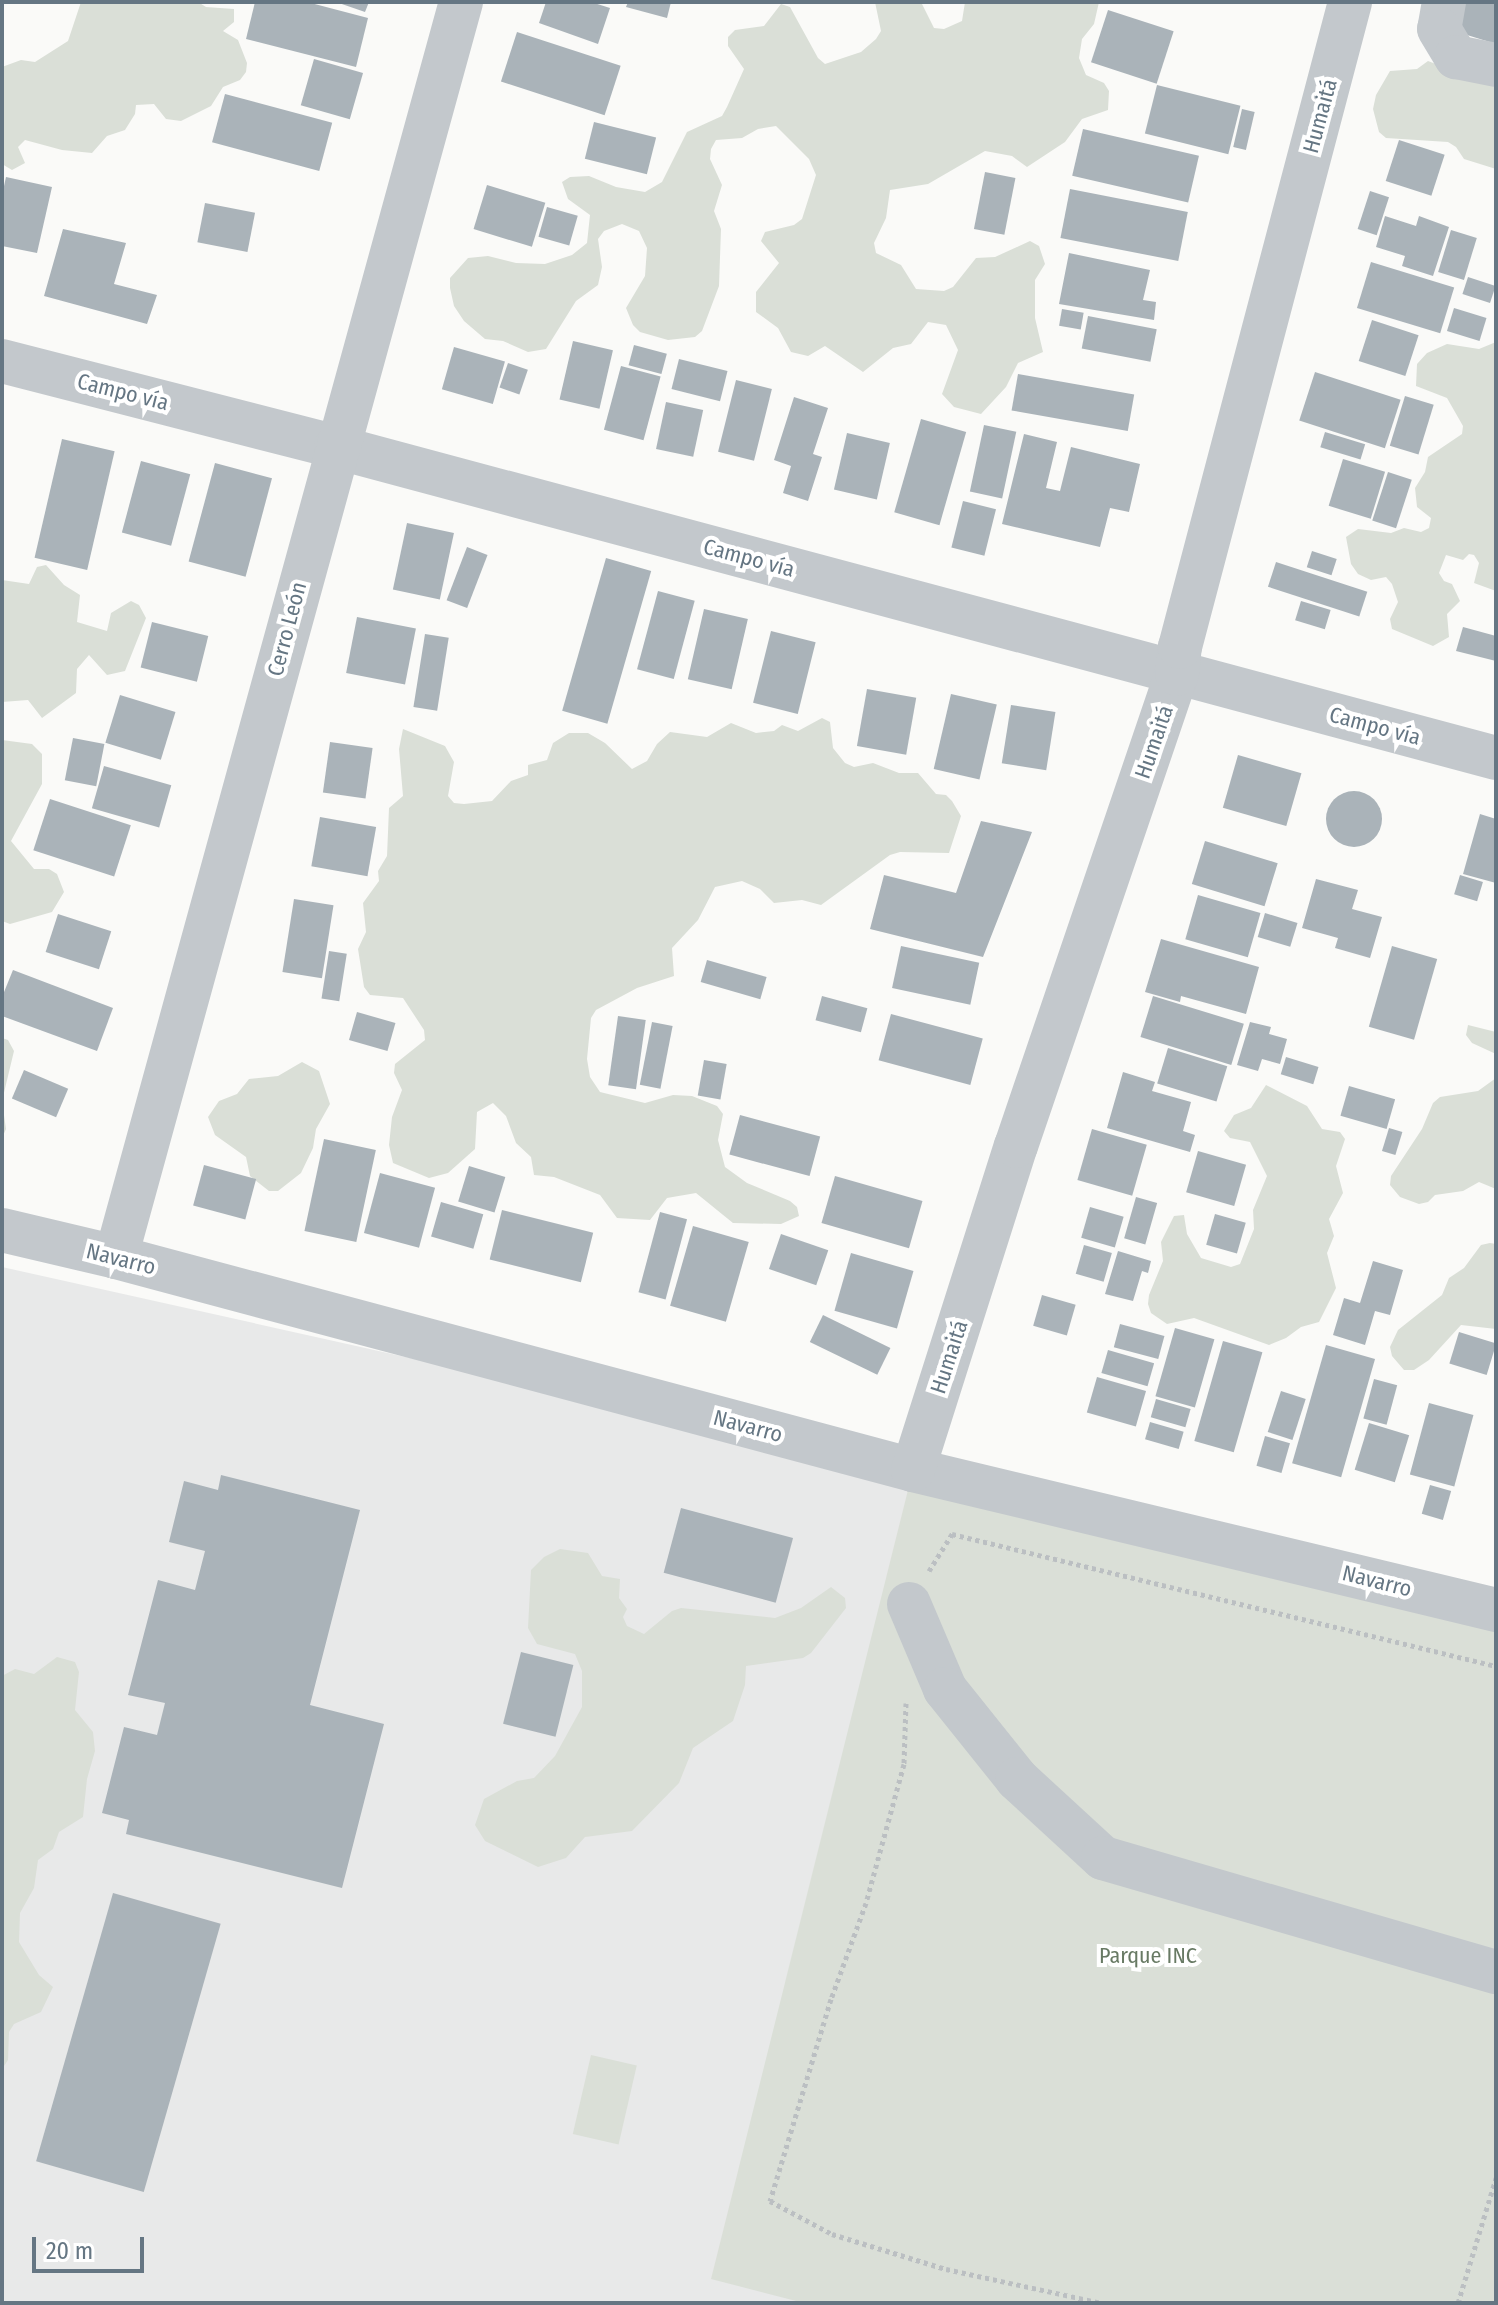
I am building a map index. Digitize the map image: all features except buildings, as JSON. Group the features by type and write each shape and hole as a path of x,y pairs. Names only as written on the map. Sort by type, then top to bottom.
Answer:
{"street":[{"name":"Cerro León","path":"116,1257 336,447 461,2"},
{"name":"Humaitá","path":"913,1470 1016,1146 1177,674 1180,647 1350,2"},
{"path":"1444,2 1439,29 1456,57 1496,65"},
{"name":"Campo vía","path":"2,361 336,447 1496,758"},
{"name":"Navarro","path":"2,1230 116,1257 913,1470 1496,1610"},
{"path":"909,1604 945,1689 1017,1779 1103,1858 1496,1972"}],"path":[{"path":"909,1604 952,1534 1496,1666"},
{"path":"906,1700 904,1764 866,1903 831,1999 770,2201 846,2238 946,2269 1102,2303"},
{"path":"1458,2303 1496,2178"}],"shaded area":[{"path":"2,1267 913,1470 1496,2303 2,2303"}],"green space":[{"path":"81,2 198,2 206,7 234,9 234,22 223,31 238,40 247,63 246,72 240,80 223,87 211,106 181,121 166,119 154,104 136,105 135,114 125,130 107,136 92,153 62,150 25,140 18,147 25,163 12,170 2,164 2,67 21,60 35,62 68,41"},
{"path":"875,2 921,2 934,28 944,29 962,21 965,2 1099,2 1094,24 1082,39 1079,58 1086,75 1104,83 1109,91 1108,110 1082,119 1065,142 1027,167 1012,156 985,151 928,184 890,190 886,218 874,243 876,253 901,265 916,289 944,291 953,287 976,258 995,257 1030,241 1039,246 1045,264 1035,280 1035,318 1043,352 1018,363 1006,387 981,414 954,407 942,394 958,350 946,325 928,322 911,344 893,348 863,372 825,346 808,356 791,352 778,328 756,312 756,292 779,263 761,241 765,232 794,225 802,219 816,175 809,159 776,126 758,129 742,138 716,140 711,149 710,159 722,185 714,211 721,229 719,286 702,331 695,337 668,340 640,332 633,325 626,308 645,276 647,248 639,231 622,224 604,231 598,239 602,267 598,285 576,301 546,349 528,352 503,341 485,339 464,321 454,306 450,278 468,258 488,256 516,263 545,264 572,255 587,243 590,215 568,199 562,182 570,177 589,176 616,187 645,192 662,182 687,132 722,116 727,107 744,69 728,46 728,37 735,30 764,26 781,4 790,7 818,58 825,64 861,52 876,39 881,31"},
{"path":"1496,58 1496,169 1464,159 1448,142 1386,138 1379,132 1373,109 1376,95 1390,71 1417,69 1428,61 1441,66"},
{"path":"1496,342 1496,591 1474,583 1479,563 1474,555 1469,554 1463,560 1446,555 1439,573 1444,581 1452,584 1460,601 1447,614 1449,637 1433,646 1392,629 1390,619 1398,602 1392,584 1386,577 1371,580 1358,574 1351,564 1346,537 1358,529 1391,533 1404,528 1421,532 1429,528 1431,518 1417,507 1415,488 1425,472 1428,457 1462,434 1463,426 1447,398 1416,386 1417,364 1427,353 1447,344 1479,349"},
{"path":"46,565 64,585 80,595 77,622 107,631 111,613 131,601 139,605 146,618 125,671 107,675 89,655 77,669 76,693 42,718 28,700 2,702 2,580 29,584 37,567"},
{"path":"822,718 830,722 833,748 845,763 854,767 873,763 899,773 918,773 936,794 946,795 952,801 961,816 949,853 900,852 890,855 821,905 802,900 774,903 760,889 742,881 715,887 698,920 672,948 674,976 637,988 596,1010 591,1018 587,1059 590,1077 600,1092 645,1103 673,1095 692,1096 717,1106 723,1114 718,1140 725,1167 747,1183 790,1201 797,1207 799,1216 781,1224 733,1223 696,1193 667,1198 650,1220 617,1218 600,1195 554,1177 534,1175 531,1157 516,1143 506,1116 493,1103 477,1112 475,1149 448,1173 429,1178 393,1163 389,1145 392,1117 402,1090 394,1073 395,1064 425,1040 424,1030 403,998 370,995 364,987 358,949 366,932 363,903 379,881 378,871 387,856 389,808 403,796 399,749 403,729 445,746 454,762 448,796 454,803 464,804 492,801 511,781 528,775 528,765 547,760 553,743 569,733 588,733 605,743 632,769 647,761 657,744 670,732 707,737 731,723 756,733 774,731 782,725 798,731"},
{"path":"2,740 32,744 42,754 42,784 11,841 34,869 49,869 57,874 64,892 52,912 10,924 2,921"},
{"path":"1468,1025 1496,1032 1496,1054 1472,1043 1466,1035"},
{"path":"2,1038 8,1040 14,1051 2,1101"},
{"path":"302,1062 319,1071 330,1104 316,1129 313,1148 301,1173 278,1191 269,1191 250,1176 246,1157 215,1135 208,1117 219,1101 237,1094 249,1079 278,1076"},
{"path":"1496,1078 1496,1189 1479,1182 1463,1191 1435,1195 1428,1202 1419,1204 1400,1197 1390,1185 1391,1176 1422,1129 1433,1103 1440,1097 1478,1091"},
{"path":"1266,1085 1307,1106 1322,1129 1340,1132 1345,1139 1336,1166 1343,1193 1329,1219 1334,1236 1327,1253 1336,1288 1319,1322 1301,1327 1269,1345 1194,1318 1167,1324 1151,1313 1148,1304 1163,1261 1161,1242 1174,1216 1184,1215 1187,1234 1201,1258 1231,1267 1240,1264 1254,1229 1253,1210 1267,1176 1250,1142 1230,1138 1224,1131 1234,1115 1251,1108"},
{"path":"2,1101 6,1129 2,1138"},
{"path":"1496,1244 1496,1329 1461,1325 1429,1360 1414,1370 1404,1370 1392,1356 1390,1347 1398,1330 1442,1295 1449,1278 1464,1268 1481,1245"},
{"name":"Parque INC","path":"913,1470 1496,1610 1496,2303 804,2303 711,2279"},
{"path":"560,1549 588,1553 602,1576 620,1579 619,1598 627,1609 623,1617 627,1626 644,1634 672,1611 681,1608 775,1618 801,1608 831,1587 845,1598 846,1608 811,1653 803,1658 746,1666 745,1685 733,1721 693,1748 679,1783 632,1831 585,1837 566,1858 538,1867 485,1841 475,1825 484,1799 517,1781 534,1778 555,1756 582,1707 582,1671 575,1654 537,1644 528,1628 531,1570 544,1557"},
{"path":"57,1657 75,1662 79,1672 75,1710 93,1732 95,1751 87,1779 83,1817 59,1832 53,1849 38,1860 34,1888 20,1913 19,1942 39,1975 53,1987 41,2012 14,2024 9,2032 8,2060 2,2069 2,1676 15,1669 34,1674"},
{"path":"591,2055 637,2066 619,2144 573,2134"}]}
